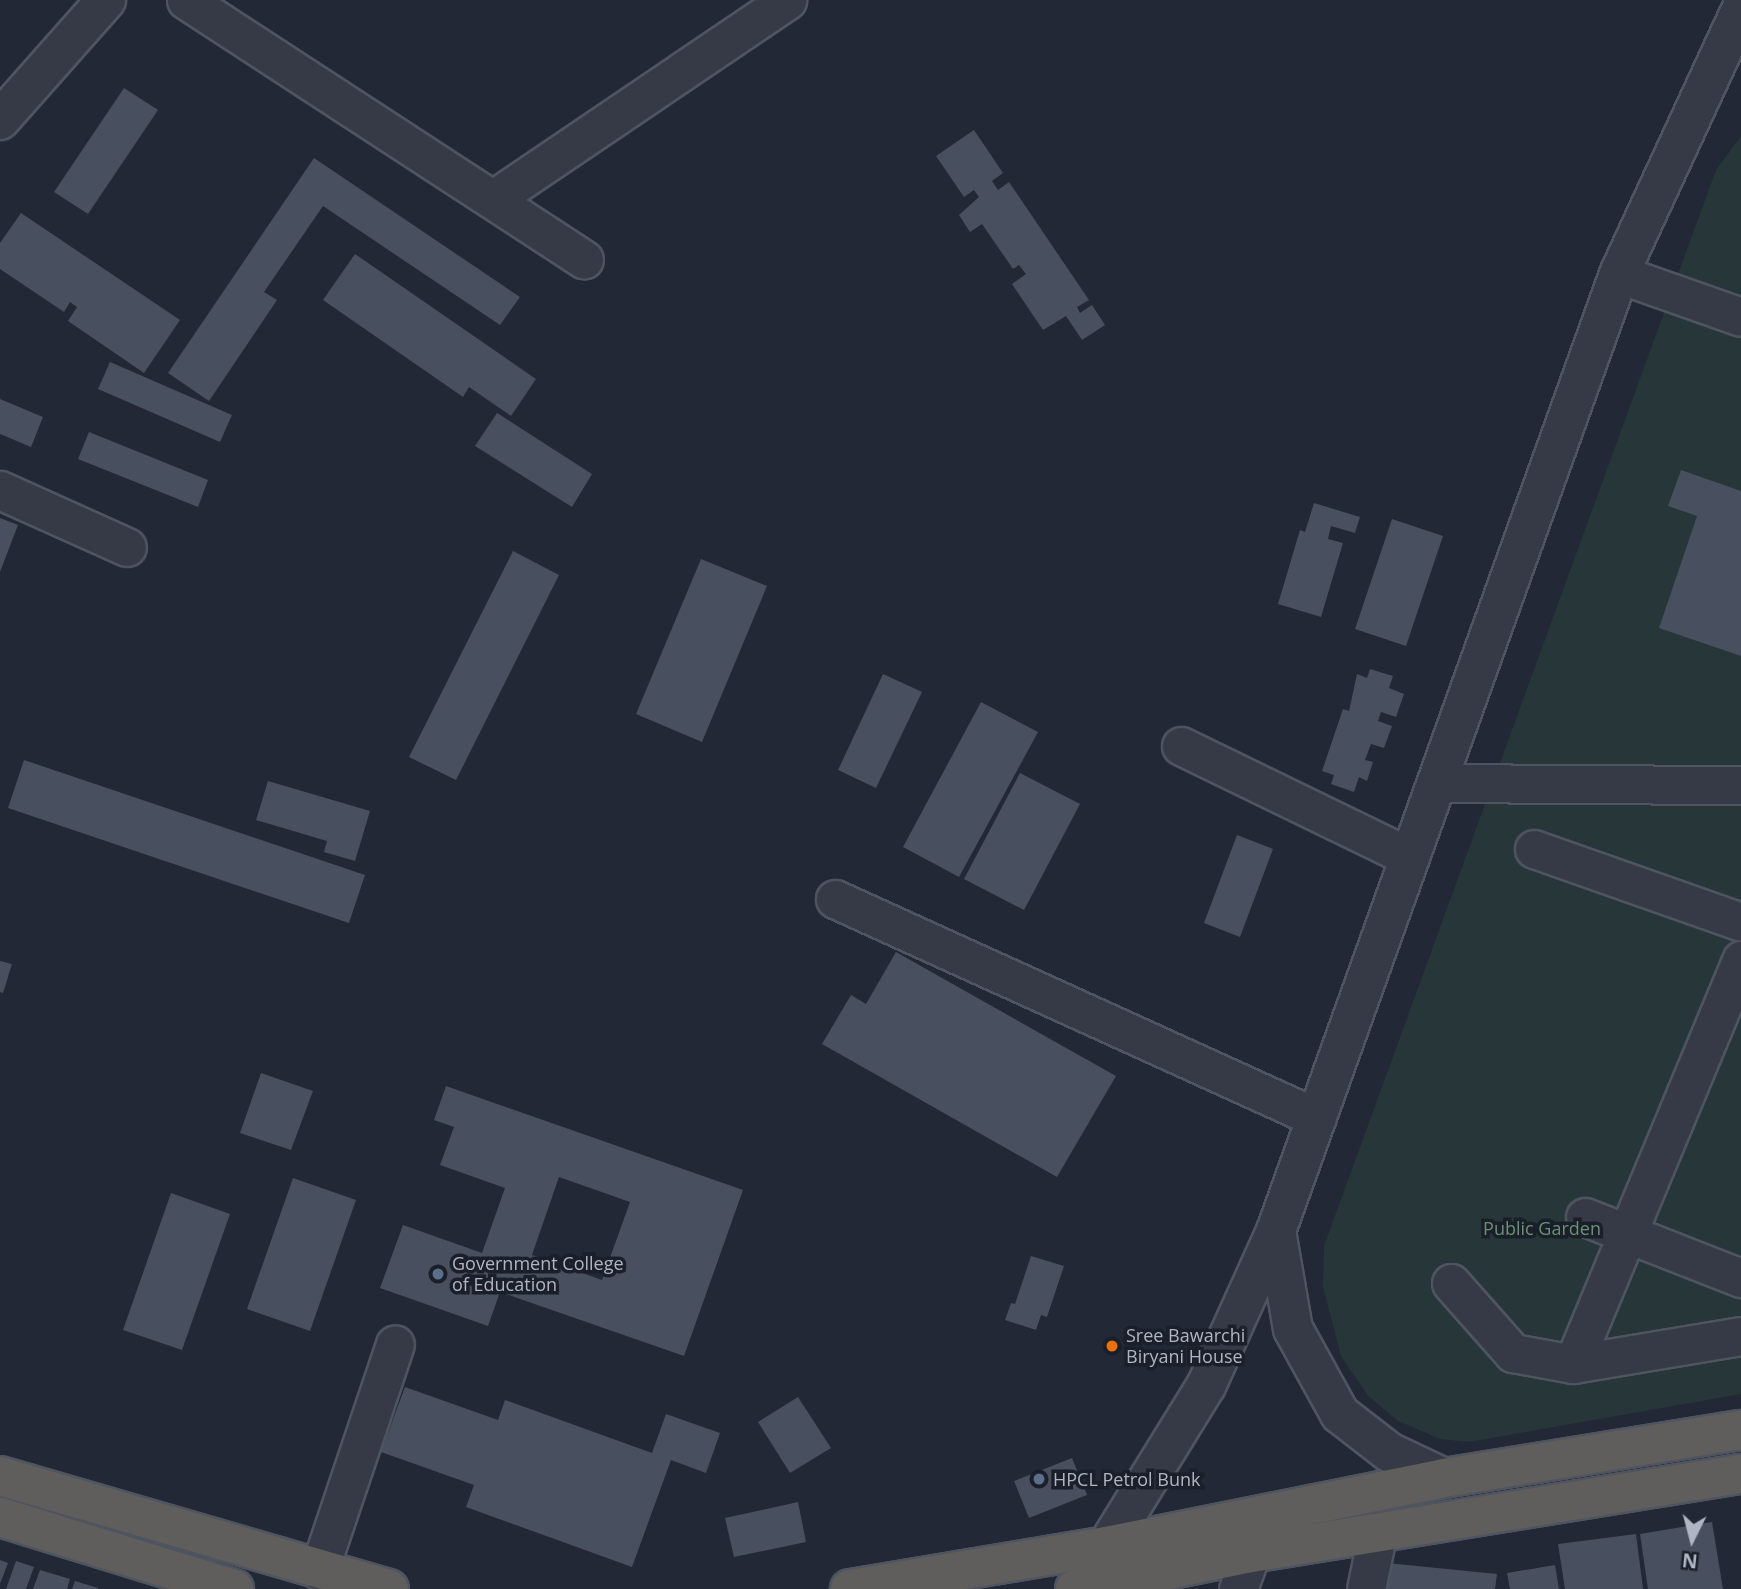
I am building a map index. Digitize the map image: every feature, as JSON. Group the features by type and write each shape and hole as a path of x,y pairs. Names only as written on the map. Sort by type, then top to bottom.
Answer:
{"highway":[{"path":"850,1589 1107,1546 1444,1478 1741,1430"},
{"path":"1075,1589 1251,1553 1378,1531 1741,1474"},
{"path":"0,1476 390,1589"},
{"path":"0,1517 234,1589"}],"street":[{"path":"5,105 106,0"},
{"path":"186,0 495,198 584,259"},
{"path":"495,198 787,0"},
{"path":"1107,1546 1206,1386 1276,1231 1619,275 1741,10"},
{"path":"1619,275 1741,317"},
{"path":"0,490 127,547"},
{"path":"1181,746 1410,857"},
{"path":"1437,783 1741,785"},
{"path":"1534,849 1741,922"},
{"path":"835,899 1317,1118"},
{"path":"1573,1364 1741,960"},
{"path":"1585,1217 1741,1278"},
{"path":"1276,1231 1293,1329 1340,1413 1389,1452 1444,1478"},
{"path":"1451,1283 1513,1353 1573,1364 1741,1336"},
{"path":"319,1570 396,1344"},
{"path":"1366,1589 1378,1531"},
{"path":"1238,1589 1251,1553"}],"green space":[{"name":"Public Garden","path":"1741,136 1741,1394 1469,1442 1440,1439 1398,1421 1368,1396 1341,1356 1323,1287 1324,1246 1716,170"}],"building":[{"path":"124,88 158,110 88,214 54,192"},
{"path":"974,130 1003,173 992,181 998,190 1009,182 1089,300 1077,307 1080,313 1092,305 1105,325 1082,340 1066,316 1043,330 1012,284 1026,274 1019,265 1013,269 982,224 970,232 959,215 979,197 974,190 964,197 936,156"},
{"path":"314,158 520,297 500,325 323,206 264,292 277,300 209,401 168,373"},
{"path":"21,213 180,320 144,373 68,321 77,307 70,302 64,312 0,269 0,243"},
{"path":"355,254 536,379 511,416 469,387 463,397 323,300"},
{"path":"110,362 232,415 220,442 98,389"},
{"path":"0,399 43,417 31,447 0,434"},
{"path":"497,413 592,474 572,507 475,446"},
{"path":"89,432 208,480 198,507 78,459"},
{"path":"1681,470 1741,491 1741,656 1659,628 1697,516 1668,506"},
{"path":"1314,503 1360,517 1355,533 1331,526 1328,539 1343,543 1321,617 1278,604 1300,530 1305,532"},
{"path":"0,518 18,525 0,572"},
{"path":"1392,519 1443,536 1406,646 1355,629"},
{"path":"513,551 559,575 456,780 409,757"},
{"path":"701,559 767,586 702,742 636,714"},
{"path":"1370,669 1393,676 1389,688 1404,694 1396,717 1381,712 1378,721 1392,726 1384,748 1371,744 1365,760 1373,762 1367,781 1359,777 1354,792 1331,784 1334,775 1322,771 1343,709 1349,711 1357,674 1367,678"},
{"path":"883,674 922,692 876,788 838,770"},
{"path":"981,702 1038,732 959,877 903,847"},
{"path":"24,760 365,875 349,923 8,808"},
{"path":"1020,773 1080,804 1024,910 964,879"},
{"path":"268,781 370,811 355,861 324,852 327,841 256,820"},
{"path":"1237,835 1273,849 1240,937 1204,923"},
{"path":"896,952 1116,1076 1057,1177 822,1044 851,995 866,1004"},
{"path":"0,961 12,964 3,993 0,992"},
{"path":"261,1073 313,1091 291,1150 240,1133"},
{"path":"446,1086 743,1190 684,1356 500,1292 488,1326 380,1288 403,1225 482,1253 505,1188 440,1165 454,1127 434,1120","holes":["559,1177 630,1202 602,1280 532,1255"]},
{"path":"293,1178 356,1200 310,1331 247,1309"},
{"path":"171,1193 230,1214 182,1350 123,1330"},
{"path":"1031,1256 1064,1266 1047,1317 1041,1315 1036,1330 1005,1320 1011,1303 1015,1304"},
{"path":"405,1387 498,1420 505,1400 652,1453 666,1414 720,1433 706,1473 671,1460 632,1567 466,1507 474,1485 381,1452"},
{"path":"798,1397 831,1448 790,1473 758,1422"},
{"path":"1072,1458 1087,1495 1029,1518 1014,1481"},
{"path":"798,1502 806,1542 734,1557 725,1518"},
{"path":"1712,1522 1723,1589 1648,1589 1640,1534"},
{"path":"1636,1534 1643,1589 1565,1589 1558,1544"},
{"path":"0,1560 8,1563 0,1584"},
{"path":"16,1561 34,1567 26,1589 6,1589"},
{"path":"1387,1563 1497,1574 1495,1589 1385,1589"},
{"path":"1555,1565 1559,1589 1510,1589 1507,1573"},
{"path":"40,1570 70,1579 67,1589 33,1589"},
{"path":"75,1581 98,1588 98,1589 72,1589"}],"place":[{"name":"Government College of Education","path":"438,1274"},
{"name":"Sree Bawarchi Biryani House","path":"1112,1346"},
{"name":"HPCL Petrol Bunk","path":"1039,1479"}]}
